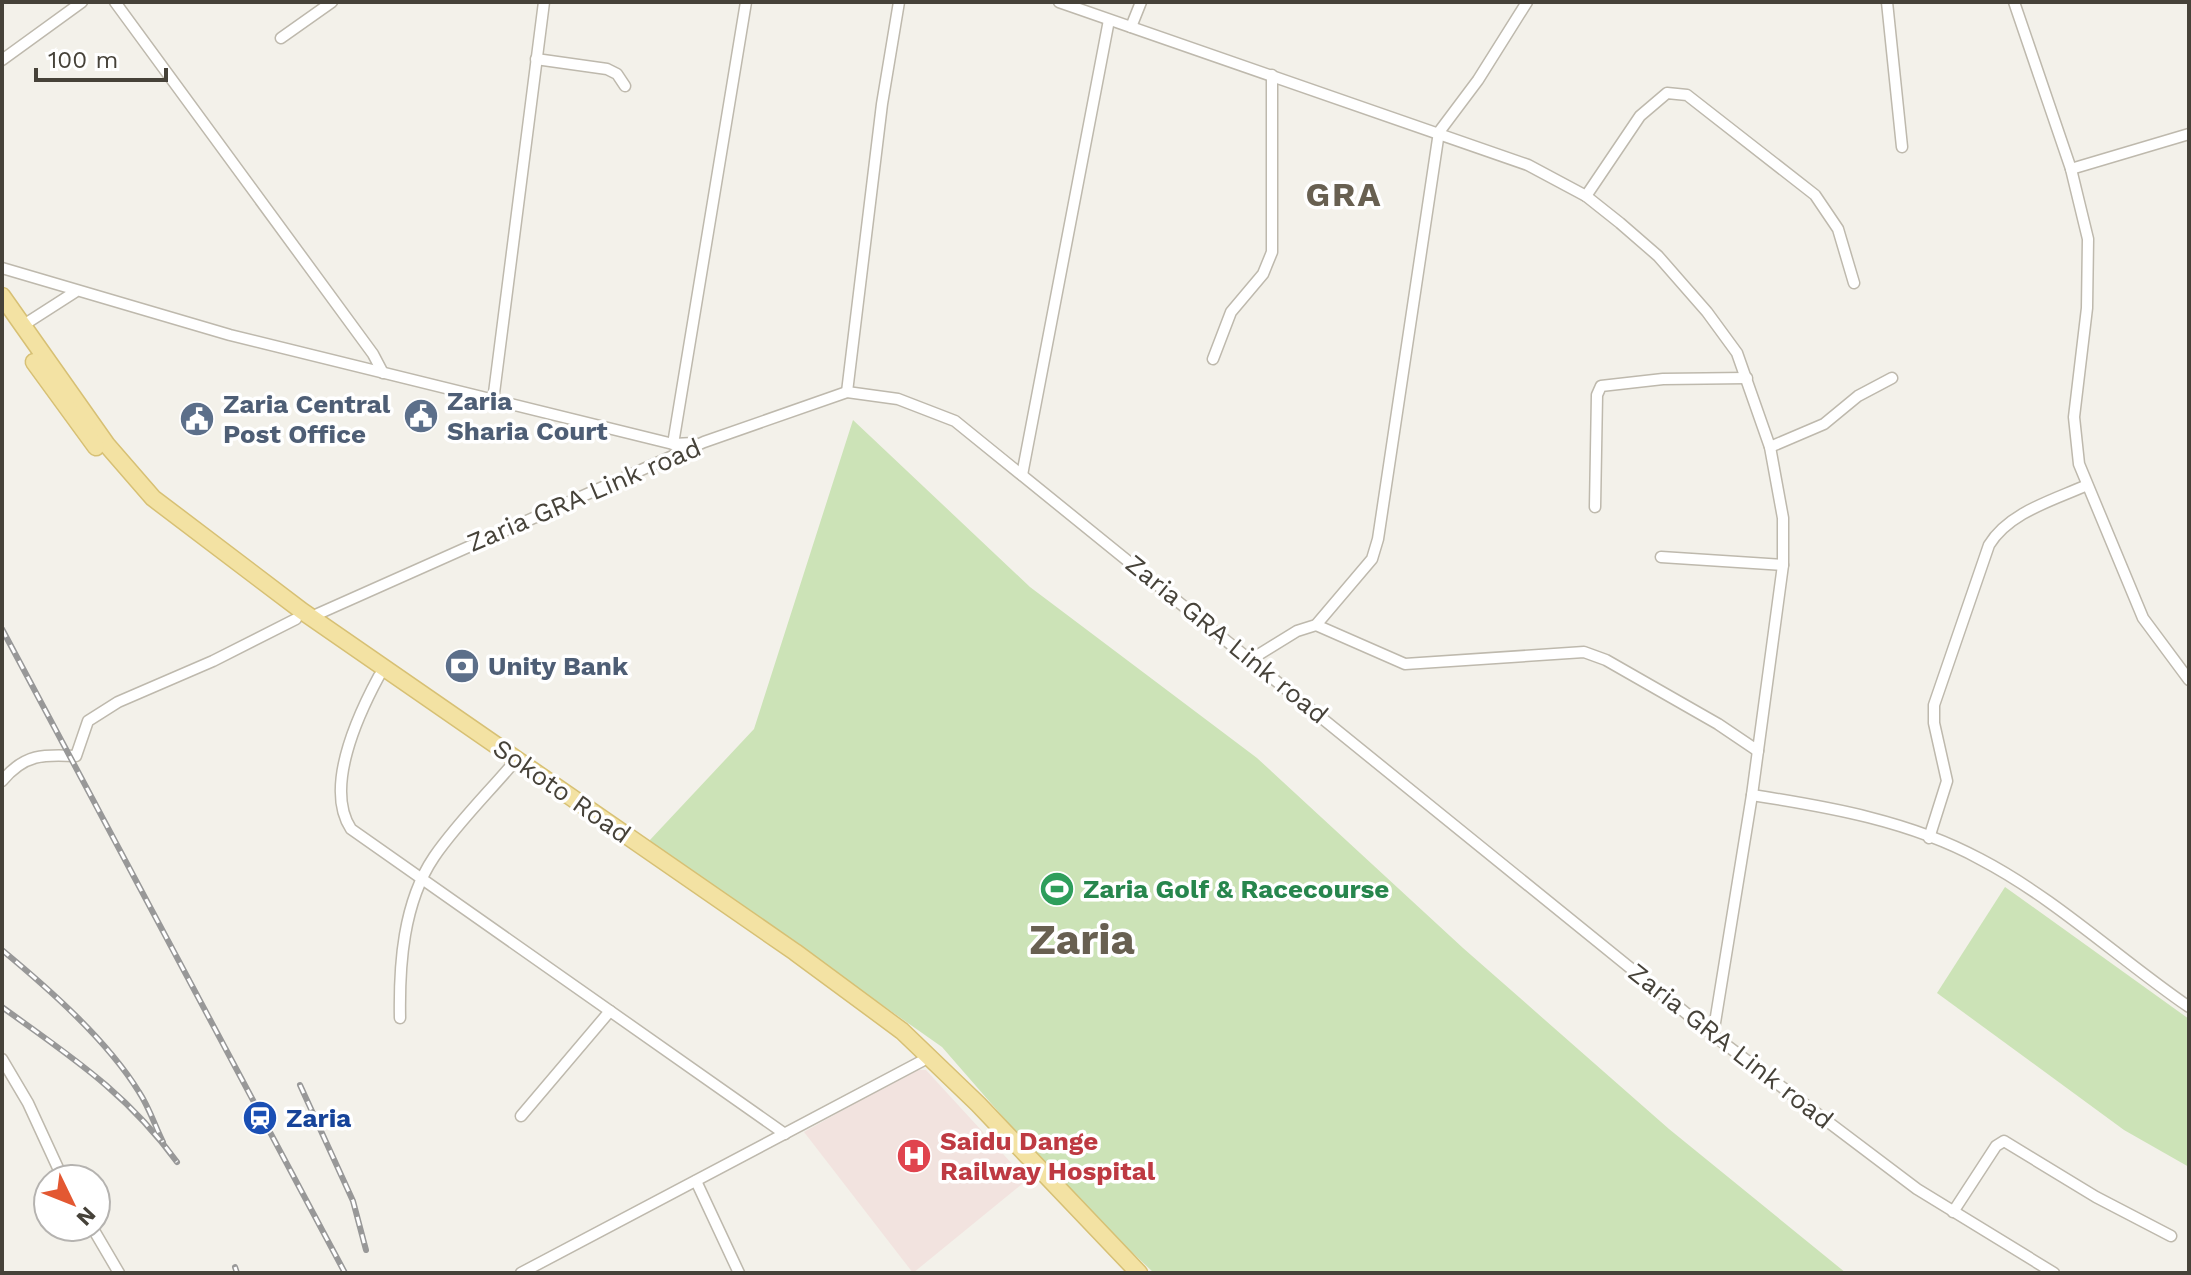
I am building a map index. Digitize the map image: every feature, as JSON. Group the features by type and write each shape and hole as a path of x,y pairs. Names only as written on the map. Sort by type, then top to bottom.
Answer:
{"main road":[{"name":"Sokoto Road","path":"2,296 107,445 153,498 379,676 789,960 922,1061 1124,1273"},
{"name":"Sokoto Road","path":"2,314 70,414 146,505 303,618 795,952 902,1031 958,1084 1139,1273"}],"street":[{"path":"2,60 82,2"},
{"path":"115,2 373,354 383,373"},
{"path":"281,38 332,2"},
{"path":"493,401 544,2"},
{"path":"673,444 746,2"},
{"path":"847,392 882,104 899,2"},
{"path":"1059,2 1528,165 1586,196 1658,256 1737,353 1770,447 1783,518 1783,565 1752,795 1713,1035"},
{"path":"1131,27 1141,2"},
{"path":"1250,660 1297,631 1316,625 1372,559 1378,539 1439,132 1478,80 1527,2"},
{"path":"1887,2 1902,147"},
{"path":"2014,2 2071,169 2088,239 2087,308 2073,436 2087,485 2143,618 2189,680"},
{"path":"1022,475 1109,20"},
{"path":"536,59 607,69 624,81 625,86"},
{"path":"1213,359 1231,312 1263,274 1272,252 1272,75"},
{"path":"1586,196 1648,107 1667,93 1687,95 1815,195 1838,229 1854,283"},
{"path":"2071,169 2189,134"},
{"path":"2,268 75,292 493,401 673,444 704,442"},
{"path":"22,326 75,292"},
{"path":"1595,507 1597,395 1601,386 1663,379 1747,378"},
{"path":"1770,447 1824,424 1858,396 1892,378"},
{"name":"Zaria GRA Link road","path":"2,781 16,765 33,756 76,756 88,721 118,702 704,442 847,392 898,399 955,421 1713,1035 1917,1189 2054,1273"},
{"path":"1929,838 1947,781 1934,723 1934,705 1989,545 2002,528 2030,511 2087,485"},
{"path":"1661,557 1783,565"},
{"path":"1316,625 1405,664 1584,652 1606,660 1718,724 1758,751"},
{"path":"379,676 349,746 341,811 351,829 785,1134"},
{"path":"400,1018 403,941 423,880 433,858 510,767"},
{"path":"1752,795 1845,811 1954,846 2003,872 2189,1007"},
{"path":"521,1116 610,1011"},
{"path":"2,1059 28,1103 56,1163"},
{"path":"521,1273 922,1061"},
{"path":"1953,1212 1996,1146 2004,1141 2096,1197 2171,1236"},
{"path":"696,1181 739,1273"},
{"path":"101,1243 119,1273"}],"shaded area":[{"name":"Saidu Dange Railway Hospital","path":"914,1070 926,1070 1027,1180 913,1273 804,1132"}],"green space":[{"name":"Zaria Golf & Racecourse","path":"853,420 1030,587 1257,758 1463,948 1669,1129 1846,1273 1154,1273 1070,1194 942,1047 649,841 754,729"},
{"path":"2005,887 2189,1019 2189,1167 2124,1130 1937,993"}],"railway":[{"path":"2,629 345,1273"},
{"path":"2,950 58,998 111,1053 143,1098 163,1142"},
{"path":"2,1007 117,1095 158,1137 177,1162"},
{"path":"300,1085 353,1201 366,1250"},
{"path":"235,1267 237,1273"}],"place":[{"name":"Zaria Sharia Court","path":"421,416"},
{"name":"Zaria Central Post Office","path":"197,419"},
{"name":"Unity Bank","path":"462,666"},
{"name":"Zaria Golf & Racecourse","path":"1057,889"},
{"name":"Zaria","path":"260,1118"},
{"name":"Saidu Dange Railway Hospital","path":"914,1156"}],"district":[{"name":"GRA","path":"1344,194"},
{"name":"Zaria","path":"1082,939"}]}
